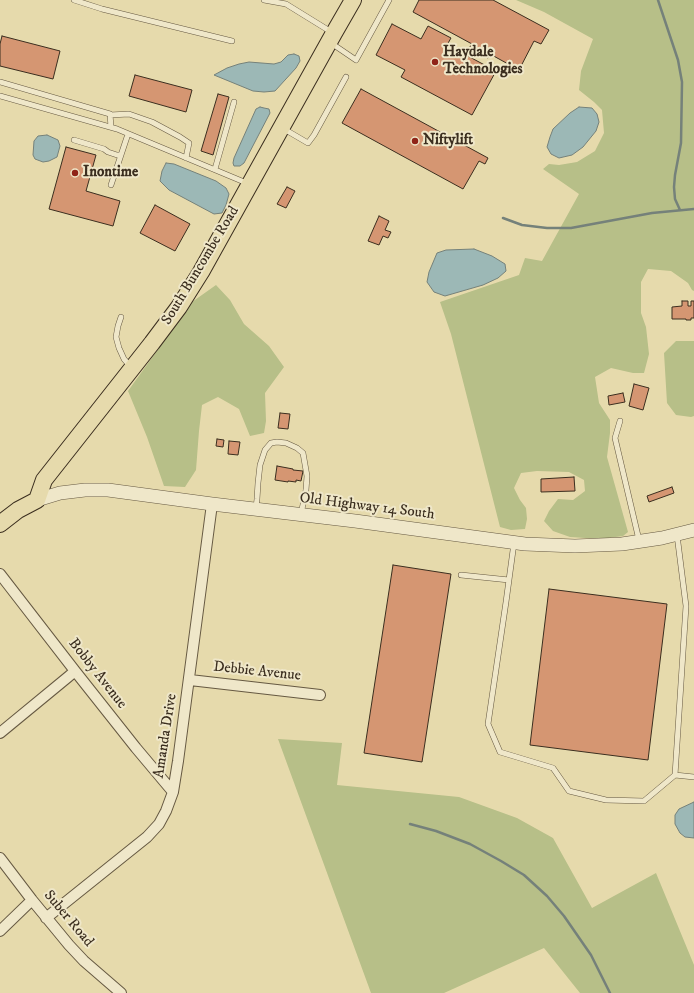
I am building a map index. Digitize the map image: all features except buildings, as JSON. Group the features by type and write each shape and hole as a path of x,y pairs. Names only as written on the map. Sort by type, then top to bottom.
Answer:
{"main road":[{"name":"South Buncombe Road","path":"37,500 44,480 179,307 201,272 353,0"},
{"path":"0,524 18,510 37,500"}],"street":[{"name":"Old Highway 14 South","path":"37,500 60,493 85,490 108,490 514,542 550,545 600,546 662,538 694,530"},
{"name":"Amanda Drive","path":"46,918 148,837 159,824 166,811 173,792 178,762 212,504"},
{"name":"Bobby Avenue","path":"0,574 136,748 173,792"},
{"path":"0,733 75,671"},
{"name":"Debbie Avenue","path":"190,680 320,694"},
{"name":"Suber Road","path":"0,858 46,918 69,945 121,993"},
{"path":"0,931 32,900"}],"lane":[{"path":"74,0 102,9 232,41"},
{"path":"264,0 286,4 331,37 356,60 389,0"},
{"path":"281,127 308,143 346,77"},
{"path":"0,82 110,115 129,114 152,122 189,142 186,158"},
{"path":"0,96 111,127 250,184"},
{"path":"214,169 234,102"},
{"path":"110,115 111,127"},
{"path":"111,185 128,134"},
{"path":"74,140 104,149 117,155 121,155"},
{"path":"121,317 116,337 124,359 132,368"},
{"path":"620,421 614,438 639,541"},
{"path":"255,509 258,499 260,465 265,450 271,443 277,442 297,448 303,453 308,476 301,515"},
{"path":"675,775 686,606 677,534"},
{"path":"514,542 488,724 500,752 553,768 569,791 606,800 644,801 675,775 694,777"},
{"path":"462,575 509,580"}],"green space":[{"path":"516,0 694,0 694,291 688,283 671,271 648,269 641,282 641,313 646,327 649,354 644,373 633,373 611,368 595,377 599,403 610,420 607,457 628,532 623,536 601,539 570,537 553,531 544,521 558,499 573,500 585,491 584,480 569,472 537,471 521,473 514,488 526,508 527,519 525,529 511,530 500,527 451,334 440,302 519,275 525,258 542,261 579,194 543,169 549,164 559,165 577,162 595,151 604,133 602,110 579,90 581,71 593,39 544,12"},
{"path":"216,285 230,300 244,324 269,346 284,367 265,393 266,421 264,433 250,436 239,409 218,397 202,405 196,470 185,487 164,486 147,437 128,391 192,302"},
{"path":"676,341 694,341 694,416 691,417 676,415 667,403 664,353"},
{"path":"278,739 342,743 337,785 459,797 517,818 553,838 592,908 656,873 694,965 694,993 580,993 544,948 444,993 371,993"}],"water":[{"path":"294,54 299,56 300,61 296,68 275,91 253,91 214,75 227,68 249,62 274,64 281,62 288,55"},
{"path":"260,107 269,109 270,113 244,163 240,166 234,166 234,158 256,109"},
{"path":"579,107 592,108 597,114 599,122 596,131 583,147 572,155 559,158 551,154 547,147 553,129 570,113"},
{"path":"47,135 58,140 60,146 57,157 43,162 35,159 33,155 34,141 38,136"},
{"path":"166,163 174,164 216,181 226,188 229,194 222,213 214,214 169,190 160,181 162,171"},
{"path":"474,249 492,256 505,264 506,271 498,278 483,285 445,296 434,292 427,282 429,272 437,253 446,250"},
{"path":"694,802 694,838 685,837 680,833 675,824 675,815 679,809"}],"waterway":[{"path":"658,0 678,60 682,82 681,143 674,187 675,199 680,210"},
{"path":"503,218 522,225 547,228 571,228 652,213 694,209"},
{"path":"410,824 436,831 470,844 524,875 547,896 564,916 591,955 610,993"}],"place":[{"name":"Haydale Technologies","path":"435,62"},
{"name":"Niftylift","path":"415,141"},
{"name":"Inontime","path":"75,173"}]}
